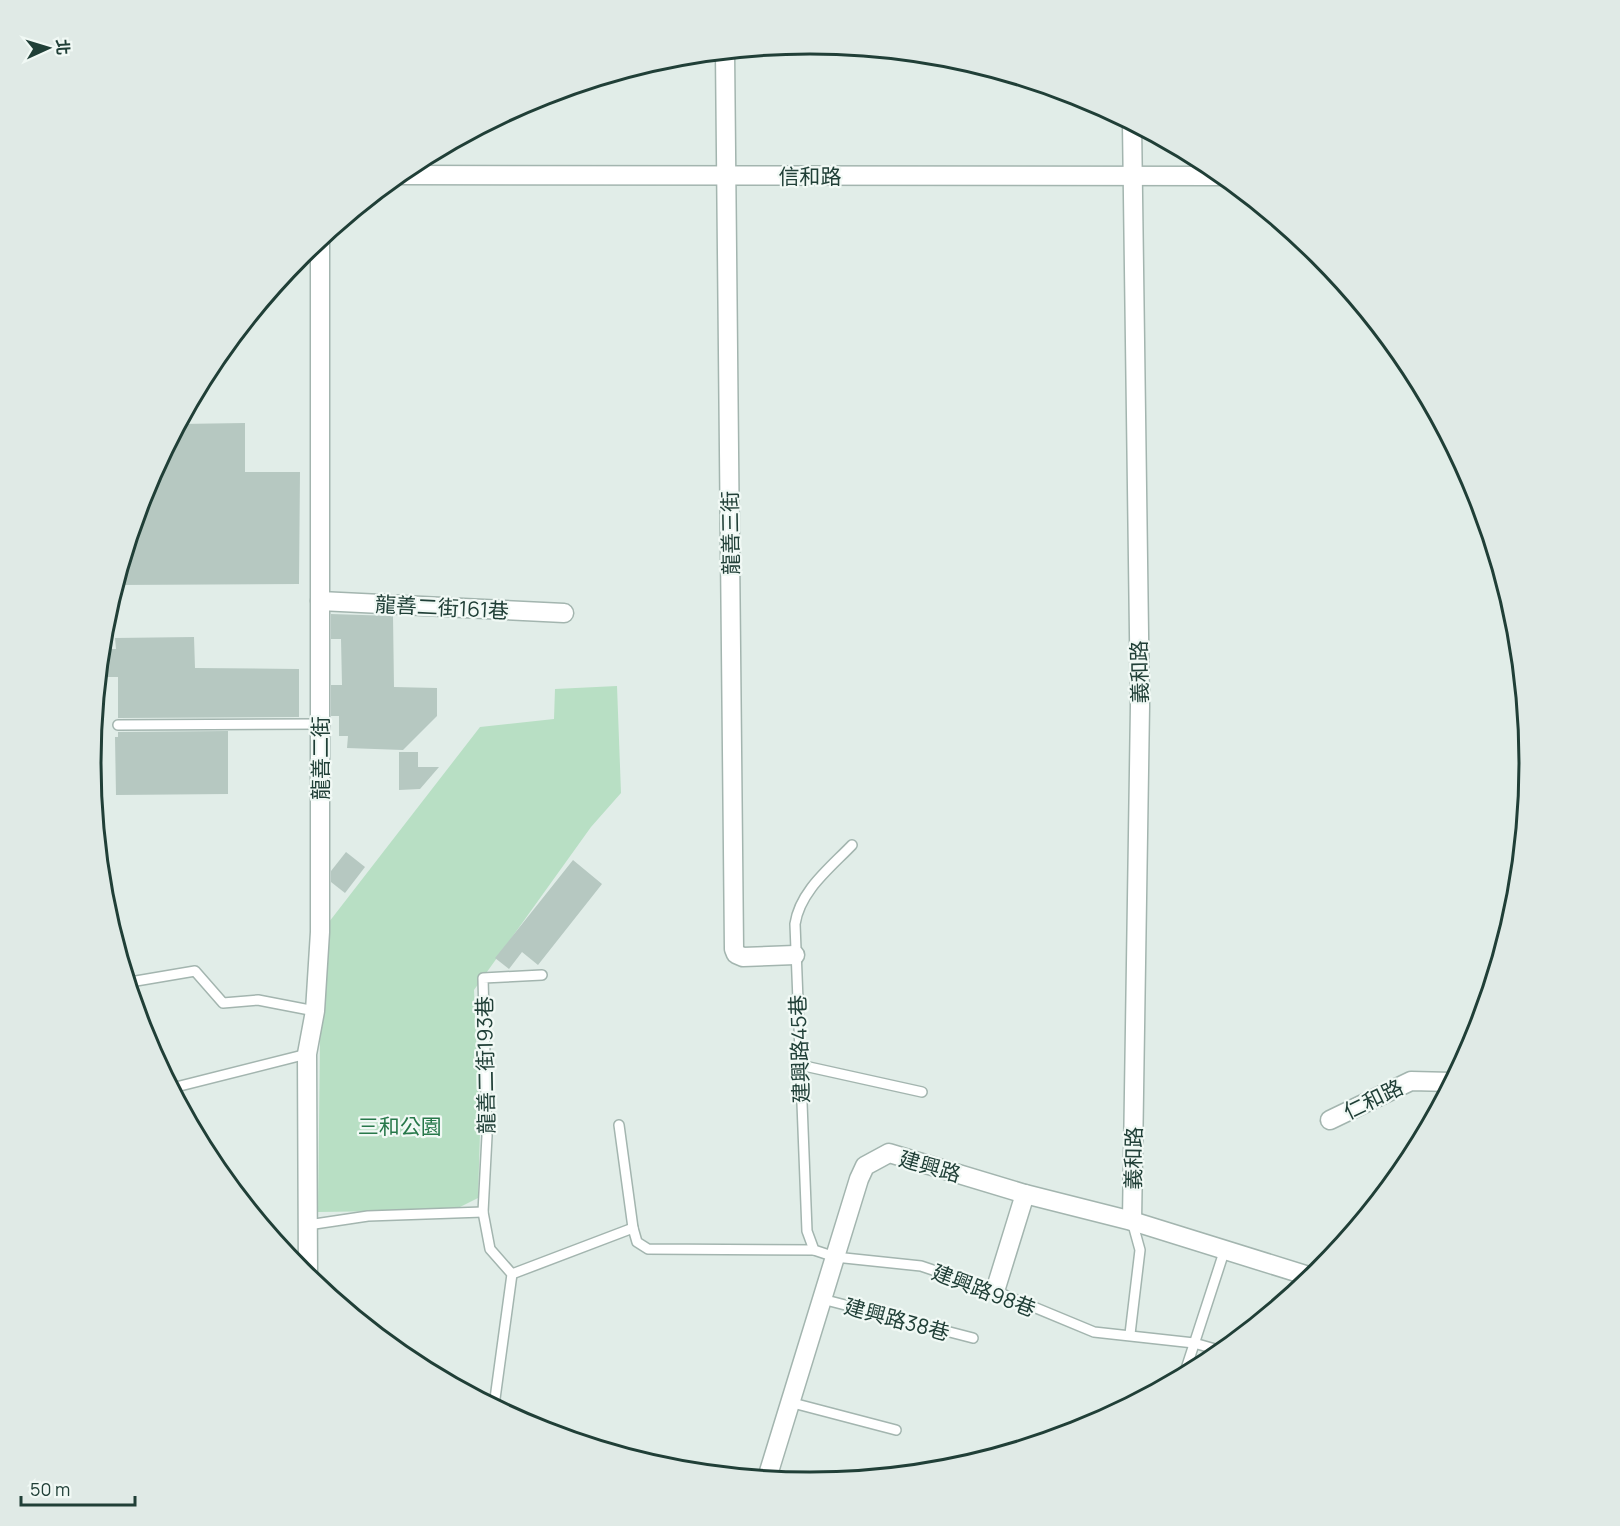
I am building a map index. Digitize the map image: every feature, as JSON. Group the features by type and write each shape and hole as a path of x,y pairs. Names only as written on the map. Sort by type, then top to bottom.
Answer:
{"street":[{"name":"龍善三街","path":"725,59 734,949 736,954 743,957 795,955"},
{"name":"義和路","path":"1132,131 1140,706 1132,1221"},
{"name":"信和路","path":"413,175 1208,176"},
{"name":"龍善二街","path":"308,1263 307,1054 315,1011 320,932 320,252"},
{"name":"龍善二街161巷","path":"320,601 564,613"},
{"name":"仁和路","path":"1330,1120 1411,1081 1443,1082"},
{"name":"建興路","path":"769,1470 835,1257 866,1166 889,1153 1025,1194 1132,1221 1301,1274"},
{"path":"995,1291 1025,1194"}],"lane":[{"path":"117,725 320,724"},
{"name":"建興路45巷","path":"814,1250 807,1232 795,955 797,908 804,896 852,845"},
{"path":"136,981 195,971 223,1003 258,1000 315,1011"},
{"name":"龍善二街193巷","path":"512,1274 490,1249 483,1212 487,1136 483,978 542,975"},
{"path":"179,1086 307,1054"},
{"path":"800,1065 922,1092"},
{"path":"619,1125 633,1228 637,1242 648,1249 814,1250 835,1257"},
{"path":"308,1225 368,1216 483,1212"},
{"path":"1130,1334 1140,1250 1132,1221"},
{"path":"495,1398 512,1274 633,1228"},
{"path":"1188,1363 1224,1251"},
{"name":"建興路98巷","path":"835,1257 921,1266 995,1291 1094,1332 1130,1334 1194,1343 1211,1348"},
{"name":"建興路38巷","path":"822,1299 973,1338"},
{"path":"789,1402 896,1430"}],"green space":[{"name":"三和公園","path":"617,686 621,793 591,827 474,990 480,1133 478,1198 454,1210 318,1212 320,1040 329,922 480,727 554,719 555,689"}],"building":[{"path":"245,423 245,472 300,472 299,584 124,585 155,492 187,424"},
{"path":"331,614 393,616 394,687 437,688 437,716 403,750 347,748 348,736 339,736 339,716 331,716 331,685 342,685 341,639 331,639"},
{"path":"194,637 195,668 299,669 299,717 118,718 118,677 106,677 111,649 116,649 115,638"},
{"path":"228,731 228,794 116,795 115,737 118,737 118,732"},
{"path":"399,752 418,752 418,767 439,767 420,789 399,790"},
{"path":"346,852 365,867 345,893 331,882 331,871"},
{"path":"573,860 602,884 538,965 522,952 509,969 495,958"}]}
